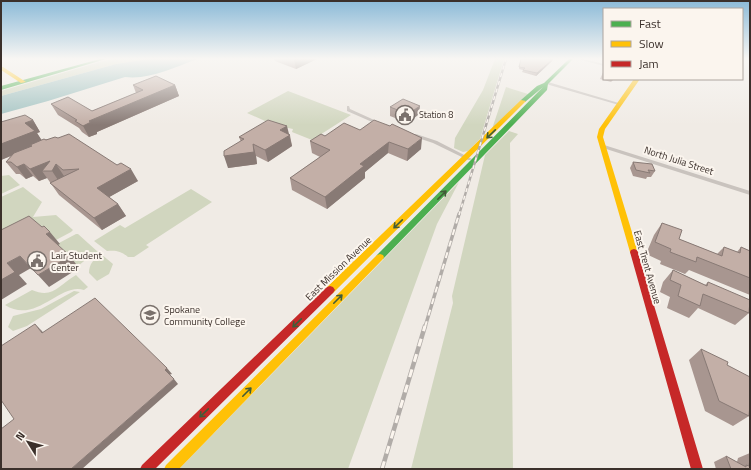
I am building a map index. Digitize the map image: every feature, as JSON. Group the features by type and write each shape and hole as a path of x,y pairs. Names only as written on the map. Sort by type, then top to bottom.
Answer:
{"main road":[{"path":"1,88 27,81"},
{"name":"East Mission Avenue","path":"146,469 538,87 546,84 549,81"},
{"name":"East Trent Avenue","path":"635,81 600,132 602,146 697,469"},
{"name":"East Mission Avenue","path":"170,469 475,161 545,89 546,84"}],"street":[{"path":"546,84 620,104"},
{"path":"348,107 348,110 353,113 389,127"},
{"path":"405,132 435,142 475,161"},
{"name":"North Julia Street","path":"602,146 750,193"}],"green space":[{"path":"35,81 55,81 1,96 1,91"},
{"path":"487,81 497,81 480,139 468,151 463,152 454,148 455,138 483,90"},
{"path":"506,87 528,94 492,129"},
{"path":"288,91 351,115 312,140 292,132 293,129 274,125 247,113"},
{"path":"509,131 518,134 510,143 513,469 411,469 453,303 452,296 485,155"},
{"path":"9,175 20,185 1,194 1,176"},
{"path":"459,182 437,224 348,469 179,469"},
{"path":"23,187 42,202 33,217 56,215 73,230 56,240 1,248 1,197"},
{"path":"191,189 212,202 146,245 149,247 134,257 128,257 118,251 107,251 94,241 120,225 125,228"},
{"path":"78,234 98,252 78,266 56,246"},
{"path":"101,254 113,264 109,274 97,281 89,273 89,270 92,262"},
{"path":"76,275 88,287 84,290 75,289 66,292 37,307 27,310 16,310 5,305 32,290 45,293 56,290"},
{"path":"74,291 80,292 27,326 13,331 8,327 13,316 41,309"}],"water":[{"path":"55,81 112,81 1,114 1,96"}],"building":[{"path":"143,81 166,81 175,85 89,121 91,122 83,126 75,121 77,120 51,104 68,97 92,111 143,90 133,85"},
{"path":"403,99 420,106 408,114 390,107"},
{"path":"25,115 33,120 25,123 35,131 1,144 1,122"},
{"path":"268,120 287,126 280,130 290,135 265,150 253,144 254,152 224,156 224,151 244,139 239,137"},
{"path":"374,120 390,126 392,124 422,138 408,149 389,142 360,164 364,166 325,197 290,178 330,150 310,141 321,134 325,136 344,123 360,130"},
{"path":"69,134 117,165 121,163 131,169 97,188 118,204 94,218 50,183 79,169 63,170 56,164 52,171 42,171 50,161 30,169 24,164 17,167 11,162 6,162 14,153 32,146 30,145 44,139 46,140 55,137 58,138"},
{"path":"633,162 652,164 655,171 648,170 650,173 636,170"},
{"path":"29,216 42,227 44,226 50,232 46,234 70,256 38,275 20,256 7,263 15,272 1,280 1,230"},
{"path":"662,223 682,230 679,239 722,256 724,247 740,253 741,247 750,251 750,278 697,257 696,262 670,252 671,249 655,242"},
{"path":"673,270 707,286 708,282 750,300 749,313 703,294 700,306 678,296 681,285 670,280"},
{"path":"95,298 167,368 165,370 174,379 71,469 1,469 1,429 14,419 1,400 1,346 35,324 42,333"},
{"path":"701,349 728,362 727,365 750,377 749,416 719,401"},
{"path":"726,456 746,467 746,465 749,466 750,458 750,469 731,469"}],"railway":[{"path":"459,215 499,81"},
{"path":"425,327 459,214"},
{"path":"382,469 425,326"}],"traffic: fast":[{"path":"1,88 26,81"},
{"path":"523,101 539,87 549,81"},
{"path":"380,257 545,89 546,84"}],"traffic: slow":[{"path":"634,252 600,137 602,129 636,81"},
{"path":"330,290 523,101"},
{"path":"170,469 380,257"}],"traffic: jam":[{"path":"634,252 697,469"},
{"path":"146,469 330,290"}],"place":[{"name":"Station 8","path":"405,115"},
{"name":"Lair Student Center","path":"37,261"},
{"name":"Spokane Community College","path":"150,315"}]}
